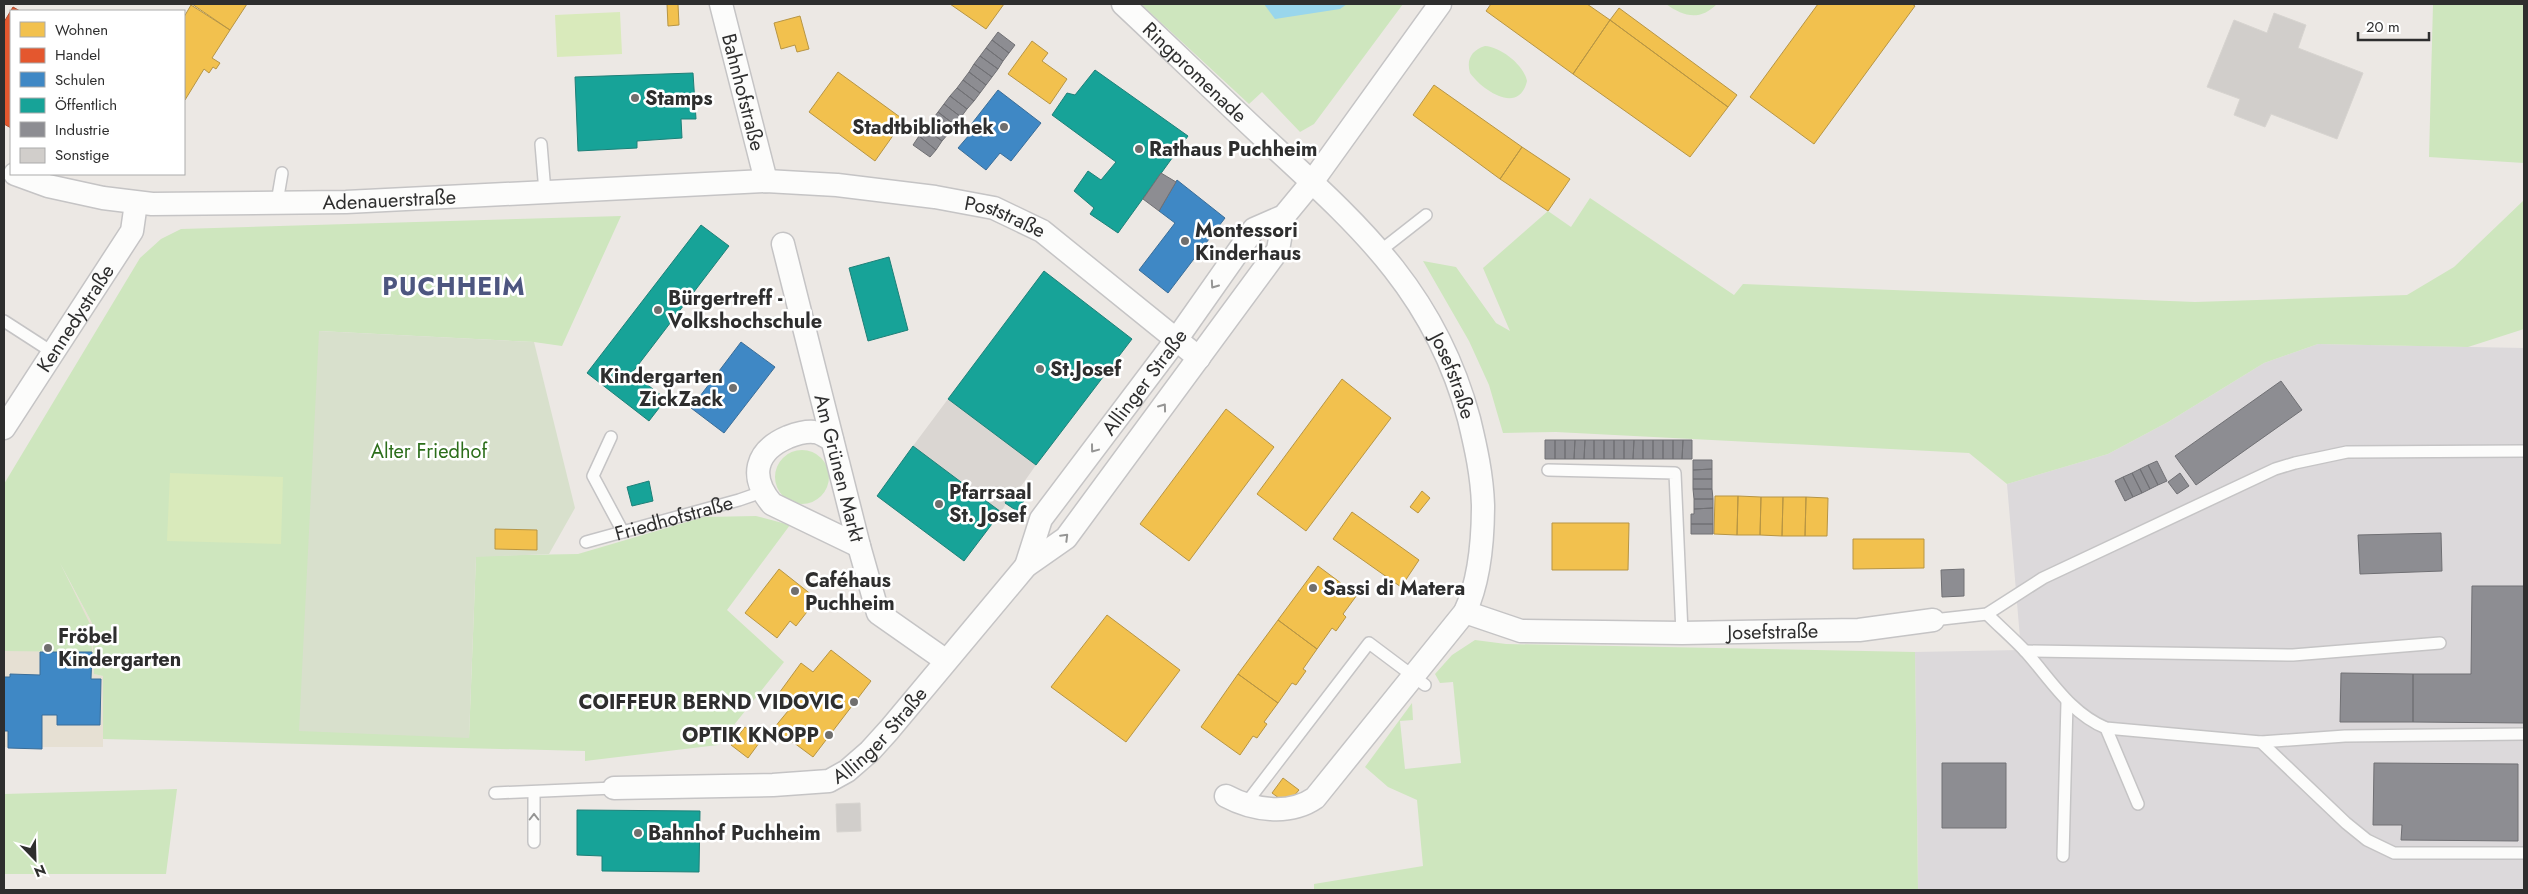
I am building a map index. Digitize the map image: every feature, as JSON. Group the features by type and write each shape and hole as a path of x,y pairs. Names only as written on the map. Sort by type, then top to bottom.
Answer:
{"street":[{"name":"Bahnhofstraße","path":"721,4 766,181"},
{"name":"Ringpromenade","path":"1122,4 1312,182"},
{"name":"Allinger Straße","path":"1026,566 1041,519 1176,340 1254,229 1284,216 1312,182 1440,4"},
{"name":"Adenauerstraße","path":"21,175 51,180 136,203 346,202 766,181"},
{"name":"Poststraße","path":"766,181 847,186 935,197 994,208 1042,231 1199,358"},
{"name":"Josefstraße","path":"1235,800 1284,809 1303,806 1315,798 1419,680 1465,612 1472,596 1483,530 1482,480 1476,445 1461,392 1441,340 1406,283 1380,251 1312,182"},
{"name":"Kennedystraße","path":"4,428 132,231 136,203"},
{"name":"Allinger Straße","path":"614,788 774,785 828,781 847,771 870,751 1026,566 1066,538 1278,250 1284,216"},
{"name":"Am Grünen Markt","path":"783,244 859,546 878,613 945,660"},
{"path":"832,440 816,432 800,433 776,442 762,456 757,475 762,492 772,504 859,546"},
{"name":"Josefstraße","path":"1465,612 1521,631 1859,630 1933,620"}],"lane":[{"path":"541,144 545,192"},
{"path":"277,202 282,173"},
{"path":"1380,251 1426,215"},
{"path":"4,321 52,352"},
{"path":"611,437 593,476 623,532"},
{"path":"1933,620 1987,614 2043,578 2275,469 2295,463 2347,452 2524,451"},
{"path":"1548,470 1675,473 1682,632"},
{"name":"Friedhofstraße","path":"586,542 762,492"},
{"path":"1987,614 2025,651 2067,702 2090,721 2106,728 2261,742 2345,736 2524,734"},
{"path":"1235,800 1369,642 1419,680"},
{"path":"2025,651 2293,655 2440,644"},
{"path":"2063,856 2067,702"},
{"path":"2106,728 2138,804"},
{"path":"2261,742 2346,823 2367,840 2394,853 2524,853"},
{"path":"495,793 614,788"},
{"path":"534,792 534,842"}],"shaded area":[{"path":"2318,344 2524,348 2524,890 1918,890 1915,652 2021,650 2007,484 2108,454 2168,422 2264,363"},
{"path":"948,399 1036,465 1017,492 1014,490 1001,512 913,446"},
{"name":"Fröbel Kindergarten","path":"4,506 45,536 92,623 94,674 103,676 103,747 4,747"}],"green space":[{"path":"1141,4 1403,4 1314,124 1300,132 1262,92 1249,104"},
{"path":"1666,4 1717,4 1704,13 1692,15 1679,12"},
{"path":"2433,4 2524,4 2524,163 2429,157"},
{"path":"620,12 622,54 557,57 555,15"},
{"path":"1485,46 1505,53 1517,63 1525,75 1527,81 1523,91 1517,97 1509,98 1492,92 1483,87 1470,73 1469,63 1471,56"},
{"path":"1590,198 1734,295 1743,284 2195,302 2407,295 2454,267 2524,200 2524,329 2468,347 2318,344 2264,363 2168,422 2108,454 2007,484 1969,453 1556,432 1503,433 1489,385 1469,341 1423,261 1456,267 1496,323 1510,331 1483,268 1548,211 1571,227"},
{"path":"621,216 562,346 534,342 319,331 469,738 476,556 578,554 704,517 756,516 790,525 727,610 784,662 718,745 585,761 585,751 103,739 103,676 94,674 92,623 60,563 90,624 92,652 4,651 4,484 140,258 161,239 181,229"},
{"name":"Alter Friedhof","path":"319,331 534,342 575,508 549,554 476,557 469,738 299,731"},
{"path":"802,450 812,452 821,458 827,467 829,477 827,487 821,496 812,502 802,504 792,502 783,496 777,487 775,477 777,467 783,458 792,452"},
{"path":"170,473 283,477 281,544 167,541"},
{"path":"1475,640 1506,644 1915,652 1918,890 1314,890 1314,884 1423,866 1417,800 1388,787 1365,767 1412,703 1413,720 1400,721 1405,769 1461,763 1453,682 1440,683 1435,674 1452,655"},
{"path":"177,789 166,874 4,874 4,794"}],"water":[{"path":"1264,4 1347,4 1340,9 1275,19"}],"building: Wohnen":[{"path":"192,4 247,4 230,30"},
{"path":"667,4 678,4 679,25 668,26"},
{"path":"950,4 1004,4 986,29"},
{"path":"1491,4 1587,4 1610,20 1573,74 1486,11"},
{"path":"1818,4 1912,4 1915,6 1814,144 1750,97"},
{"path":"191,5 230,30 212,58 220,63 216,69 213,67 209,73 204,69 185,100 185,15"},
{"path":"1619,8 1737,95 1728,107 1610,20"},
{"path":"800,16 809,49 797,52 795,45 781,49 774,23"},
{"path":"1610,20 1728,107 1690,157 1573,74"},
{"path":"1032,41 1048,53 1042,61 1067,79 1050,104 1008,74"},
{"path":"838,72 904,120 875,161 809,112"},
{"path":"1434,85 1522,147 1500,179 1413,115"},
{"path":"1522,147 1570,179 1548,211 1500,179"},
{"path":"1342,379 1391,418 1306,531 1257,494"},
{"path":"1226,409 1274,447 1189,561 1140,524"},
{"path":"1422,491 1430,498 1418,513 1410,507"},
{"path":"1715,496 1738,496 1737,535 1714,534"},
{"path":"1738,496 1761,497 1760,535 1737,535"},
{"path":"1761,497 1783,497 1782,536 1760,535"},
{"path":"1783,497 1806,497 1805,536 1782,536"},
{"path":"1806,497 1828,498 1827,536 1805,536"},
{"path":"1352,512 1419,560 1401,587 1333,539"},
{"path":"1552,523 1629,523 1628,570 1552,570"},
{"path":"495,529 537,530 537,550 495,549"},
{"path":"1853,539 1924,539 1924,568 1853,569"},
{"path":"1318,566 1357,595 1343,614 1346,617 1336,631 1332,628 1317,649 1278,620"},
{"path":"779,569 817,599 796,626 790,621 777,638 745,613"},
{"path":"1107,615 1180,670 1126,742 1051,687"},
{"path":"1278,620 1317,649 1303,669 1306,671 1296,685 1292,683 1278,703 1238,674"},
{"path":"831,650 871,681 813,757 774,728 788,711 774,700 801,663 813,672"},
{"path":"1238,674 1278,703 1264,722 1267,724 1257,738 1253,736 1240,755 1201,727"},
{"path":"745,727 762,739 748,758 731,745"},
{"path":"1283,778 1299,790 1287,804 1272,793"}],"building: Handel":[{"path":"10,12 10,127 4,124 4,22"}],"building: Schulen":[{"name":"Stadtbibliothek","path":"998,90 1041,123 1011,161 1000,153 986,170 958,148 970,134 966,131"},
{"name":"Montessori Kinderhaus","path":"1177,180 1225,218 1168,293 1139,270 1175,223 1159,211"},
{"name":"Kindergarten ZickZack","path":"741,342 775,367 724,433 691,408"},
{"path":"40,652 92,652 91,679 101,679 100,725 57,725 57,715 42,715 42,749 8,748 8,731 4,731 4,677 10,677 10,674 40,675"}],"building: Öffentlich":[{"name":"Rathaus Puchheim","path":"1095,70 1188,136 1118,233 1090,214 1094,208 1074,191 1088,171 1101,180 1116,162 1052,115 1067,93 1075,95"},
{"name":"Stamps","path":"693,73 696,119 681,119 682,138 637,141 637,148 578,151 575,77"},
{"name":"Bürgertreff - Volkshochschule","path":"701,225 729,246 632,373 666,399 649,421 587,373"},
{"path":"889,257 908,330 868,341 849,268"},
{"name":"St.Josef","path":"1044,271 1132,339 1036,465 948,399"},
{"name":"Pfarrsaal St. Josef","path":"913,446 1001,512 964,561 877,496"},
{"path":"649,481 653,501 632,506 627,487"},
{"path":"1014,490 1026,498 1017,511 1005,503"},
{"name":"Bahnhof Puchheim","path":"577,810 700,811 699,872 602,871 602,856 577,855"}],"building: Industrie":[{"path":"998,32 1015,45 1009,53 992,40"},
{"path":"992,40 1009,53 1003,61 986,48"},
{"path":"986,48 1003,61 998,69 980,56"},
{"path":"980,56 998,69 992,77 974,64"},
{"path":"974,64 992,77 986,85 969,72"},
{"path":"969,72 986,85 980,93 963,80"},
{"path":"963,80 980,93 974,101 957,88"},
{"path":"957,88 974,101 967,109 950,96"},
{"path":"950,96 967,109 961,117 944,104"},
{"path":"944,104 961,117 955,125 938,112"},
{"path":"938,112 955,125 949,133 932,120"},
{"path":"932,120 949,133 942,141 926,129"},
{"path":"926,129 942,141 936,150 919,136"},
{"path":"919,136 936,150 930,157 913,145"},
{"path":"1161,173 1176,182 1159,211 1143,199"},
{"path":"2281,381 2302,410 2196,485 2175,456"},
{"path":"1545,440 1555,440 1555,459 1545,459"},
{"path":"1555,440 1565,440 1565,459 1555,459"},
{"path":"1565,440 1575,440 1574,459 1565,459"},
{"path":"1575,440 1585,440 1584,459 1574,459"},
{"path":"1585,440 1594,440 1594,459 1584,459"},
{"path":"1594,440 1604,440 1604,459 1594,459"},
{"path":"1604,440 1614,440 1614,459 1604,459"},
{"path":"1614,440 1624,440 1624,459 1614,459"},
{"path":"1624,440 1634,440 1633,459 1624,459"},
{"path":"1634,440 1643,440 1643,459 1633,459"},
{"path":"1643,440 1653,440 1653,459 1643,459"},
{"path":"1653,440 1663,440 1663,459 1653,459"},
{"path":"1663,440 1673,440 1673,459 1663,459"},
{"path":"1673,440 1683,440 1682,459 1673,459"},
{"path":"1683,440 1692,440 1692,459 1682,459"},
{"path":"1693,460 1712,460 1712,469 1693,470"},
{"path":"2157,461 2167,481 2158,485 2148,465"},
{"path":"2148,465 2158,485 2150,489 2140,469"},
{"path":"1712,469 1712,479 1693,479 1693,470"},
{"path":"2140,469 2150,489 2142,493 2132,473"},
{"path":"2132,473 2142,493 2133,497 2123,477"},
{"path":"2180,473 2189,486 2177,494 2168,482"},
{"path":"2123,477 2133,497 2125,501 2115,481"},
{"path":"1693,479 1712,479 1712,489 1693,489"},
{"path":"1693,489 1712,489 1713,499 1694,499"},
{"path":"1694,499 1713,499 1713,508 1694,509"},
{"path":"1713,508 1713,524 1691,524 1691,514 1694,514 1694,509"},
{"path":"1691,524 1713,524 1713,534 1691,534"},
{"path":"2441,533 2442,571 2360,574 2358,535"},
{"path":"1964,569 1964,596 1942,597 1941,570"},
{"path":"2472,586 2524,586 2524,723 2413,722 2413,674 2471,674"},
{"path":"2341,673 2413,674 2413,722 2340,722"},
{"path":"1942,763 2006,763 2006,828 1942,828"},
{"path":"2374,763 2518,764 2518,841 2401,840 2402,825 2373,825"}],"building: Sonstige":[{"path":"2274,13 2306,25 2298,48 2363,73 2337,139 2271,114 2265,127 2234,115 2240,99 2207,87 2234,20 2267,33"},
{"path":"860,803 861,831 837,832 836,804"}],"place":[{"name":"Stamps","path":"635,98"},
{"name":"Stadtbibliothek","path":"1004,127"},
{"name":"Rathaus Puchheim","path":"1139,149"},
{"name":"Montessori Kinderhaus","path":"1185,241"},
{"name":"Bürgertreff - Volkshochschule","path":"658,310"},
{"name":"St.Josef","path":"1040,369"},
{"name":"Kindergarten ZickZack","path":"733,388"},
{"name":"Pfarrsaal St. Josef","path":"939,504"},
{"name":"Sassi di Matera","path":"1313,588"},
{"name":"Caféhaus Puchheim","path":"795,591"},
{"name":"Fröbel Kindergarten","path":"48,648"},
{"name":"COIFFEUR BERND VIDOVIC","path":"854,702"},
{"name":"OPTIK KNOPP","path":"829,735"},
{"name":"Bahnhof Puchheim","path":"638,833"}],"district":[{"name":"PUCHHEIM","path":"454,286"}]}
